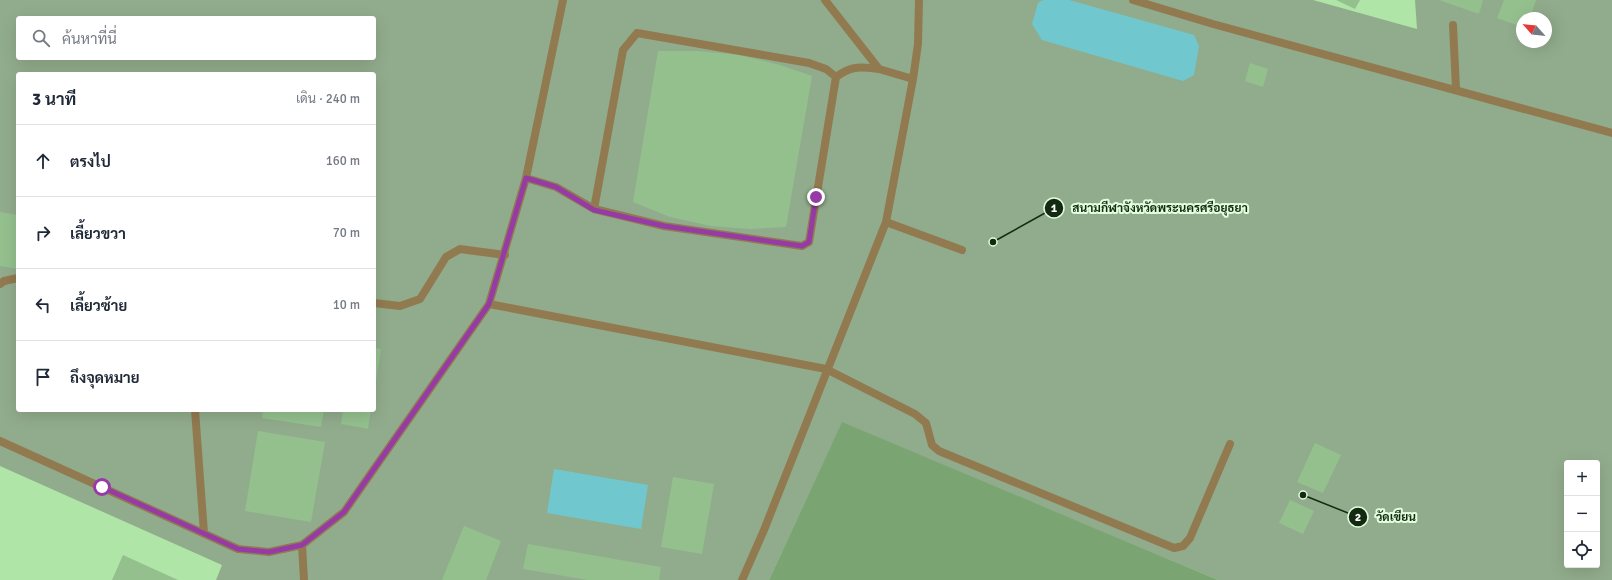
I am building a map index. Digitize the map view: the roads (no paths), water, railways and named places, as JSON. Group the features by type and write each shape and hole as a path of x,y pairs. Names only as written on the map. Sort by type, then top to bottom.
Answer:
{"lane":[{"path":"0,441 204,532 238,549 269,552 302,545 344,512 489,304 505,255 526,178 563,0"},
{"path":"825,0 880,69"},
{"path":"742,580 764,530 826,369 886,222 913,79 918,44 919,0"},
{"path":"1134,0 1212,24 1456,89 1612,134"},
{"path":"1453,26 1456,89"},
{"path":"594,210 623,50 637,33 809,63 826,69 836,77"},
{"path":"526,178 556,187 594,210 664,226 802,246 809,242 836,77 846,70 859,68 880,69 913,79"},
{"path":"886,222 962,250"},
{"path":"376,303 400,306 420,299 446,257 460,249 505,255"},
{"path":"0,284 4,281 16,278"},
{"path":"489,304 826,369 915,414 926,423 932,445 939,451 1174,548 1183,546 1190,538 1230,444"},
{"path":"195,412 204,532"},
{"path":"302,545 304,580"}],"water":[{"path":"1043,0 1069,0 1194,35 1199,46 1194,75 1183,81 1042,40 1032,24 1038,3"},
{"path":"554,469 648,485 641,529 547,513"}],"place":[{"name":"สนามกีฬาจังหวัดพระนครศรีอยุธยา","path":"993,242"},
{"name":"วัดเขียน","path":"1303,495"}]}
